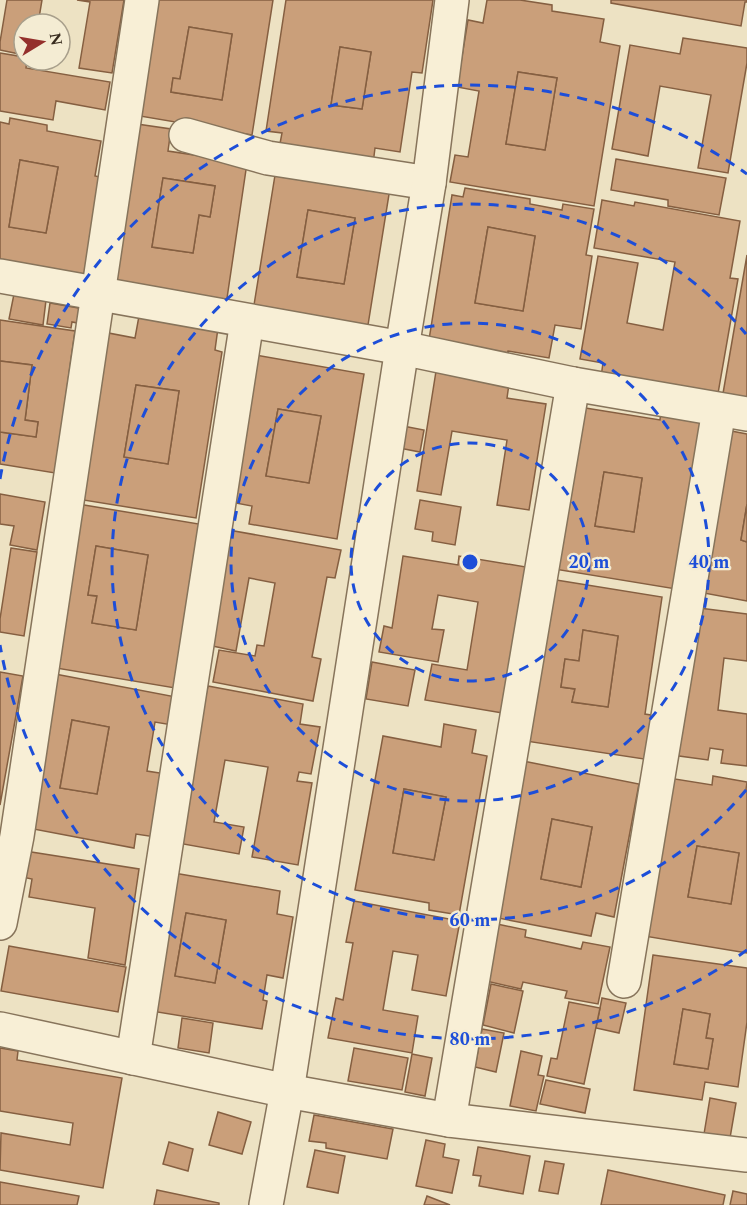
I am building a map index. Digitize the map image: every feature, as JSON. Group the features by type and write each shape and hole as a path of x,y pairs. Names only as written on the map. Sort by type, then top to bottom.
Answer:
{"street":[{"path":"0,923 17,836 142,0"},
{"path":"266,1205 287,1091 429,183 452,0"},
{"path":"186,135 268,158 429,183"},
{"path":"0,276 402,348 573,384 733,412 624,981"},
{"path":"133,1058 247,321"},
{"path":"448,1119 573,384"},
{"path":"0,1029 287,1091 448,1119 747,1155"}],"building":[{"path":"7,0 42,0 40,12 12,12 12,52 0,50"},
{"path":"77,0 124,0 112,73 79,68 90,2"},
{"path":"158,0 273,0 252,135 128,114 148,66","holes":["189,27 232,34 222,100 171,92 173,78 180,79"]},
{"path":"286,0 433,0 422,73 412,72 400,152 375,148 373,164 279,149 282,133 266,131","holes":["340,47 371,52 362,109 331,105"]},
{"path":"487,0 520,0 552,5 552,11 604,19 600,42 620,46 594,206 450,182 455,155 468,157 479,91 457,87 468,20 483,23","holes":["518,72 557,78 545,150 506,144"]},
{"path":"611,0 747,0 747,2 745,2 741,26 611,3"},
{"path":"189,27 232,34 222,100 171,92 173,78 180,79"},
{"path":"683,38 747,48 747,63 728,173 698,168 711,95 660,86 648,156 612,149 630,45 680,54"},
{"path":"340,47 371,52 362,109 331,105"},
{"path":"0,53 12,55 12,72 50,72 110,82 105,110 56,101 53,120 0,111"},
{"path":"518,72 557,78 545,150 506,144"},
{"path":"10,118 47,125 47,131 101,141 95,176 110,179 92,282 0,266 0,122 9,124","holes":["20,160 58,167 46,233 9,227"]},
{"path":"137,124 171,129 168,151 247,163 226,305 111,287","holes":["163,178 215,186 210,217 199,215 193,253 152,247"]},
{"path":"616,159 726,178 719,215 668,206 668,200 611,190"},
{"path":"20,160 58,167 46,233 9,227"},
{"path":"276,169 390,188 368,325 254,305","holes":["308,210 355,218 344,284 297,277"]},
{"path":"163,178 215,186 210,217 199,215 193,253 152,247"},
{"path":"465,188 530,199 530,204 562,210 563,204 594,209 586,255 592,256 581,329 555,325 549,358 508,351 506,358 428,346 452,195 463,197","holes":["488,227 535,236 523,311 475,303"]},
{"path":"602,200 634,206 635,202 740,221 730,278 738,279 716,405 600,384 603,363 580,359 598,256 638,263 627,323 663,330 675,262 594,248"},
{"path":"308,210 355,218 344,284 297,277"},
{"path":"488,227 535,236 523,311 475,303"},
{"path":"747,255 747,410 721,405"},
{"path":"14,294 46,300 43,325 9,319"},
{"path":"50,303 90,310 88,325 72,322 71,328 47,324"},
{"path":"139,316 218,328 215,350 222,352 196,518 77,499 103,332 135,338","holes":["136,385 179,391 168,464 124,457"]},
{"path":"0,320 75,331 55,473 0,464 0,432 36,437 38,422 25,420 32,365 0,361"},
{"path":"250,354 364,374 337,539 249,524 252,506 225,501","holes":["278,409 321,416 309,483 266,476"]},
{"path":"0,361 32,365 25,420 38,422 36,437 0,432"},
{"path":"437,365 510,377 507,398 546,404 529,510 497,505 507,440 452,431 441,495 417,491"},
{"path":"136,385 179,391 168,464 124,457"},
{"path":"573,406 660,420 661,411 709,413 682,590 548,568","holes":["604,472 642,478 634,532 595,526"]},
{"path":"278,409 321,416 309,483 266,476"},
{"path":"403,426 424,430 420,452 399,448"},
{"path":"721,429 747,434 747,504 741,540 747,542 747,601 693,591"},
{"path":"604,472 642,478 634,532 595,526"},
{"path":"0,494 45,502 37,550 10,545 14,526 0,524"},
{"path":"420,500 461,507 455,545 432,541 433,532 415,529"},
{"path":"78,504 211,526 181,689 44,666","holes":["96,546 148,555 136,630 92,623 97,596 88,595"]},
{"path":"747,504 747,542 741,540"},
{"path":"223,529 341,550 335,578 327,577 312,657 321,659 313,701 213,682 219,650 255,656 257,645 264,646 275,583 249,578 236,651 203,644"},
{"path":"96,546 148,555 136,630 92,623 97,596 88,595"},
{"path":"11,548 37,552 24,636 0,632"},
{"path":"403,556 458,565 459,556 538,569 514,715 425,700 432,664 467,670 478,602 438,595 432,629 444,630 438,662 379,652 384,626 392,628"},
{"path":"550,579 662,597 645,714 664,717 657,761 519,740","holes":["583,630 618,636 608,707 572,702 575,689 561,687 565,659 579,661"]},
{"path":"691,607 747,614 747,661 724,658 718,710 747,714 747,766 721,763 723,750 710,748 708,760 672,755"},
{"path":"583,630 618,636 608,707 572,702 575,689 561,687 565,659 579,661"},
{"path":"372,662 415,670 408,706 366,699"},
{"path":"0,672 23,676 0,805"},
{"path":"55,674 176,697 172,725 155,722 147,771 173,775 162,838 136,834 134,848 28,828","holes":["72,720 109,727 97,794 60,788"]},
{"path":"208,686 303,704 300,724 320,727 311,774 299,772 297,781 312,783 298,865 252,857 268,767 225,760 214,822 244,827 239,854 172,842"},
{"path":"72,720 109,727 97,794 60,788"},
{"path":"444,724 476,730 472,753 487,756 459,915 429,910 429,903 355,890 383,736 441,747","holes":["404,789 446,797 434,860 393,853"]},
{"path":"523,761 639,784 614,917 596,913 591,936 493,917","holes":["552,819 592,827 581,887 541,879"]},
{"path":"713,776 747,782 747,953 644,936 669,778 712,785","holes":["697,846 739,853 731,904 688,897"]},
{"path":"404,789 446,797 434,860 393,853"},
{"path":"552,819 592,827 581,887 541,879"},
{"path":"697,846 739,853 731,904 688,897"},
{"path":"25,851 139,869 125,965 88,958 95,908 29,897 32,879 22,877"},
{"path":"168,872 280,891 277,914 293,917 283,978 267,975 263,1000 267,1001 262,1029 145,1010","holes":["186,913 226,920 215,983 175,976"]},
{"path":"354,901 460,921 446,996 412,990 418,955 393,951 383,1010 418,1016 412,1053 328,1038 336,998 343,1000 353,943 346,942"},
{"path":"186,913 226,920 215,983 175,976"},
{"path":"497,924 526,930 525,937 581,949 583,942 610,947 598,1004 565,998 567,991 523,982 521,989 486,981"},
{"path":"9,946 126,967 118,1012 1,991"},
{"path":"653,955 747,968 747,1022 738,1087 705,1082 702,1100 634,1090","holes":["683,1009 710,1014 706,1038 713,1039 708,1069 674,1064"]},
{"path":"491,984 523,991 514,1033 483,1025"},
{"path":"602,998 626,1003 619,1033 596,1028"},
{"path":"569,1002 600,1008 584,1084 547,1076 551,1058 557,1059"},
{"path":"683,1009 710,1014 706,1038 713,1039 708,1069 674,1064"},
{"path":"182,1018 213,1023 209,1053 178,1048"},
{"path":"482,1029 504,1033 496,1072 475,1067"},
{"path":"0,1048 18,1051 17,1060 122,1078 103,1188 0,1170 1,1133 70,1145 73,1123 0,1111"},
{"path":"354,1048 408,1058 402,1090 348,1081"},
{"path":"521,1051 542,1056 538,1075 544,1076 536,1111 510,1106"},
{"path":"412,1054 432,1058 425,1096 405,1092"},
{"path":"546,1080 590,1089 585,1113 540,1104"},
{"path":"710,1098 736,1103 730,1138 704,1134"},
{"path":"218,1112 251,1122 242,1154 209,1145"},
{"path":"314,1115 393,1129 387,1159 326,1148 326,1143 309,1141"},
{"path":"426,1140 445,1144 443,1157 459,1160 452,1193 416,1186"},
{"path":"169,1142 193,1149 188,1171 163,1164"},
{"path":"478,1147 530,1156 523,1194 479,1186 481,1176 473,1175"},
{"path":"315,1150 345,1156 338,1193 307,1187"},
{"path":"545,1161 564,1164 558,1194 539,1191"},
{"path":"608,1170 725,1195 723,1205 601,1205"},
{"path":"0,1182 79,1196 77,1205 0,1205"},
{"path":"157,1190 219,1203 219,1205 154,1205"},
{"path":"733,1191 747,1194 747,1205 730,1205"},
{"path":"427,1196 450,1205 424,1205"}]}
